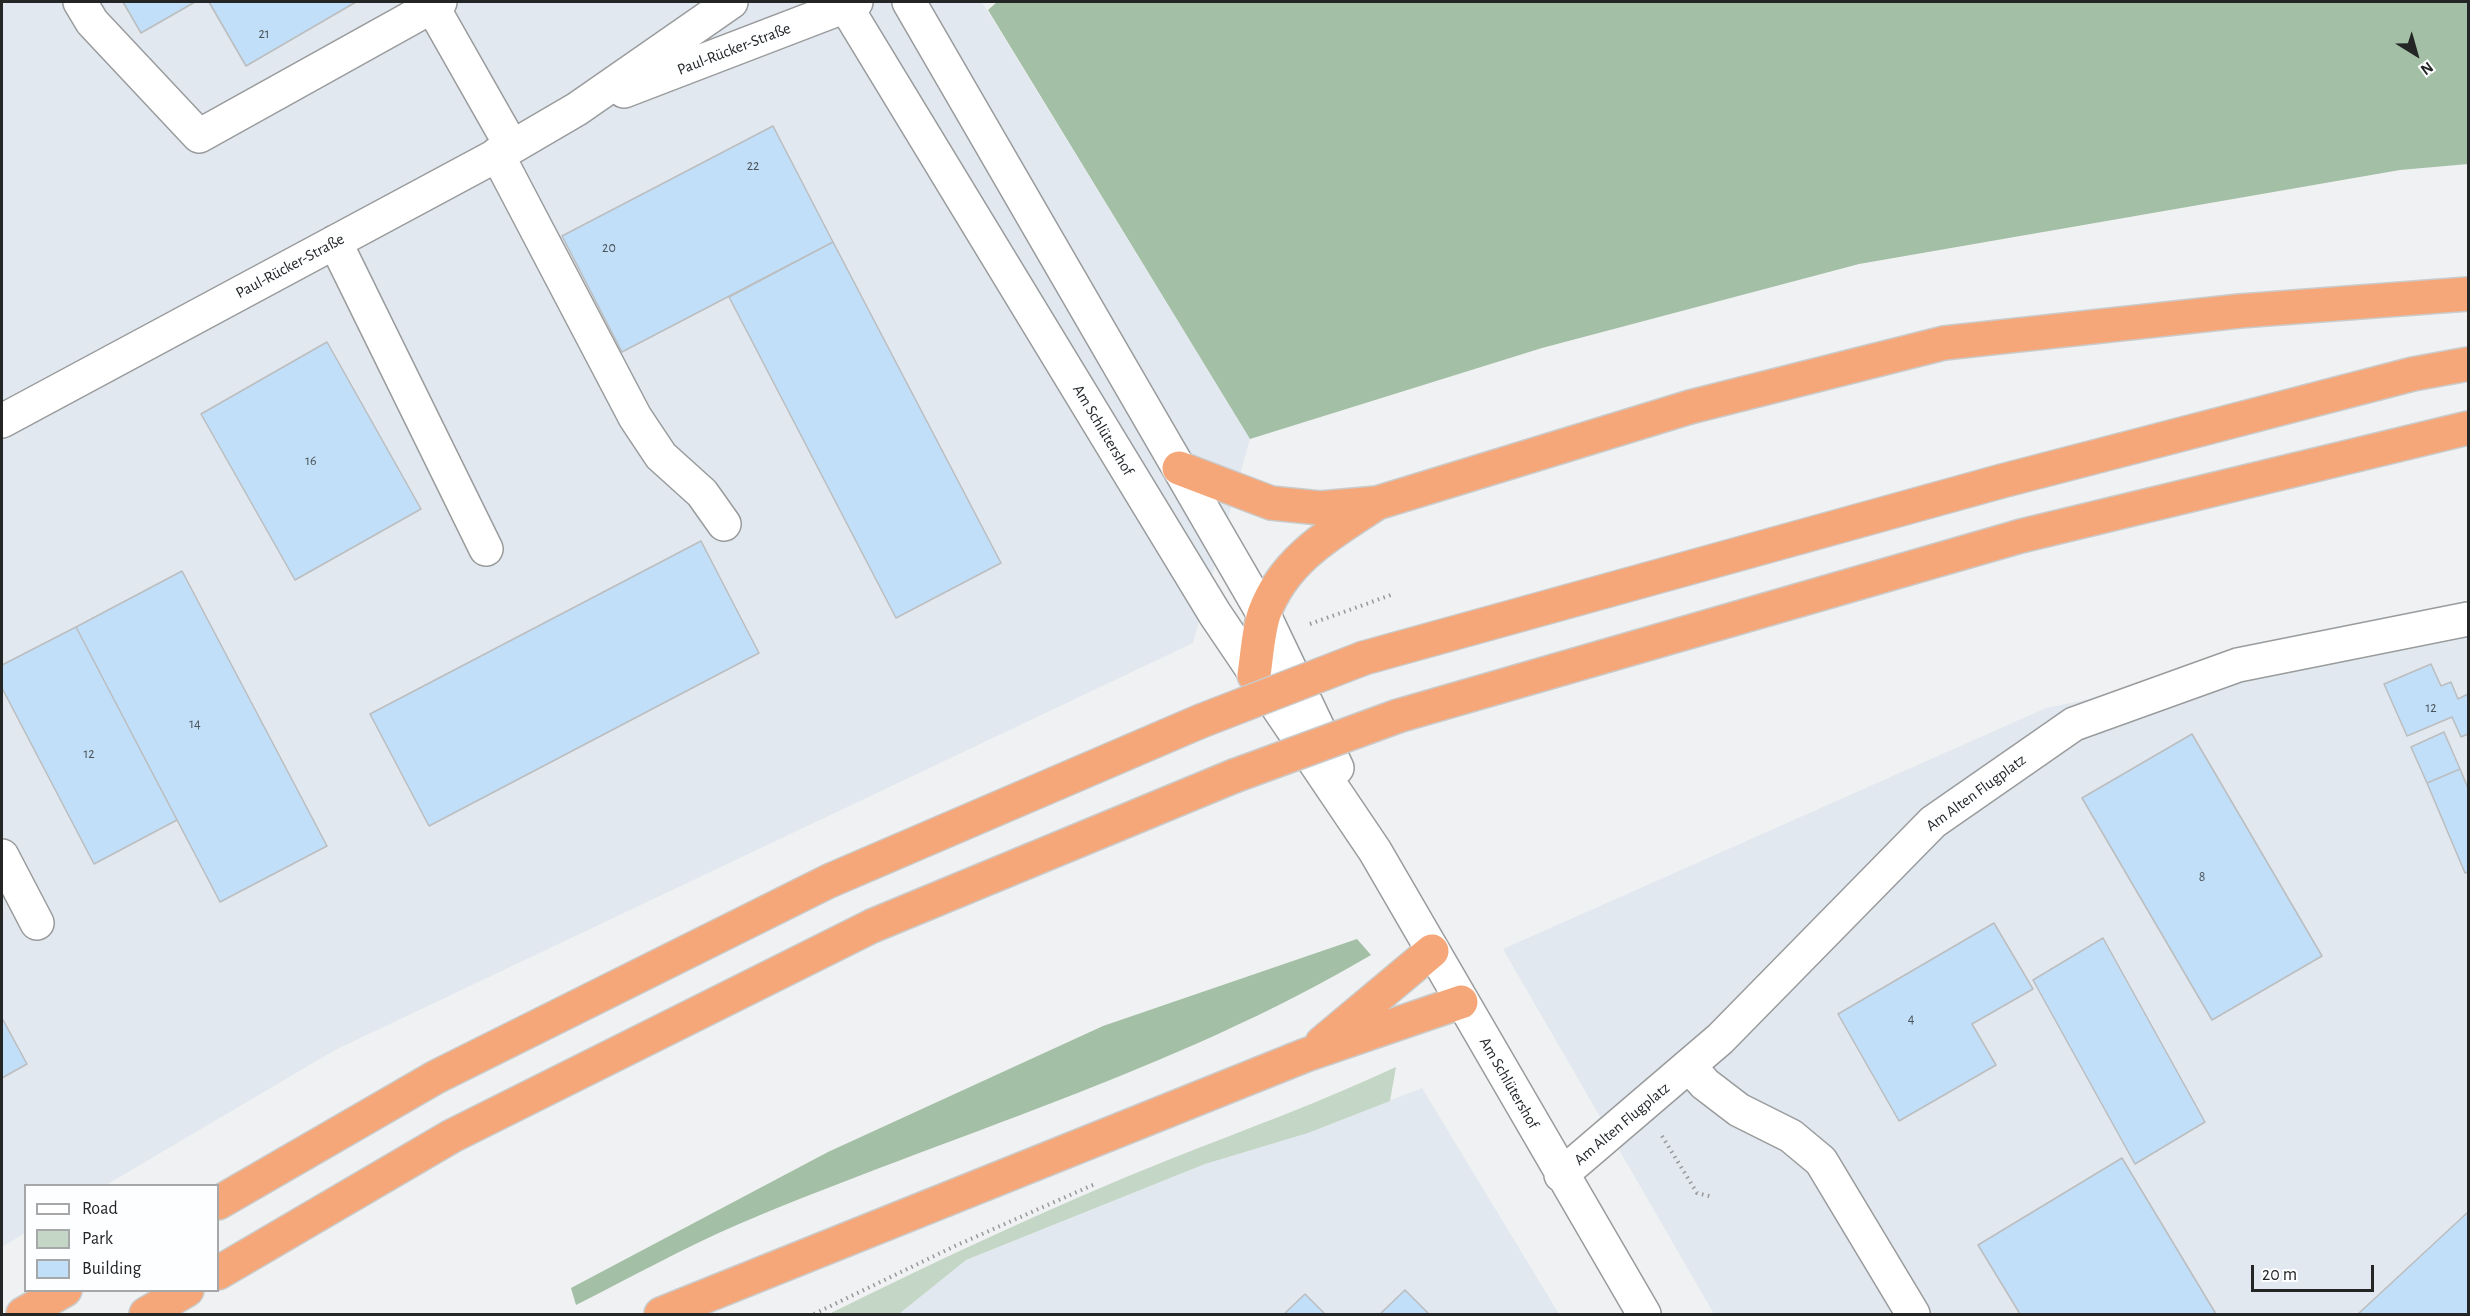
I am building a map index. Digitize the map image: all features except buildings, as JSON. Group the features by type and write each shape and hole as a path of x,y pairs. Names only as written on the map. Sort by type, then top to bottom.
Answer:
{"highway":[{"path":"1179,468 1271,503 1320,508 1377,503 1690,407 1944,343 2240,311 2469,294"},
{"path":"219,1202 436,1077 829,881 1201,721 1364,658 2002,481 2414,374 2469,363"},
{"path":"219,1272 452,1136 861,932 1234,776 1398,716 2021,536 2469,428"},
{"path":"1254,675 1264,615 1290,567 1318,542 1377,503"},
{"path":"1306,1055 1432,951"},
{"path":"661,1314 1306,1055 1461,1002"},
{"path":"23,1314 62,1292"},
{"path":"146,1314 184,1292"}],"street":[{"path":"80,2 92,22 199,136 436,4 635,417 661,456 702,493 724,524"},
{"name":"Paul-Rücker-Straße","path":"2,421 505,151 577,109 731,2"},
{"name":"Am Schlütershof","path":"909,2 1264,615 1375,851"},
{"name":"Paul-Rücker-Straße","path":"577,109 849,3"},
{"name":"Am Schlütershof","path":"849,3 1254,675 1375,851 1561,1175 1644,1314"},
{"path":"335,242 486,549"},
{"name":"Am Alten Flugplatz","path":"1561,1175 1720,1040 1933,822 2074,723 2238,665 2469,619"},
{"path":"2,856 37,923"},
{"path":"1689,1066 1705,1084 1738,1110 1791,1136 1821,1161 1913,1314"}],"path":[{"path":"1317,622 1391,595"},
{"path":"1644,1106 1697,1193 1713,1197"},
{"path":"814,1314 955,1246 1101,1181"}],"shaded area":[{"path":"2,2 982,2 1250,439 1193,643 335,1050 108,1184 24,1184 24,1234 2,1247"},
{"path":"2468,621 2468,1314 1714,1314 1503,949 2046,708"},
{"path":"1422,1088 1559,1314 899,1314 966,1260 1205,1164 1308,1133"}],"green space":[{"path":"997,2 2468,2 2468,164 2400,170 1859,264 1542,348 1250,439 988,10"},
{"path":"1357,939 1371,955 1296,996 1218,1034 1060,1100 739,1224 576,1305 571,1288 828,1152 1103,1026"},
{"path":"1396,1067 1390,1101 1308,1133 1205,1164 966,1260 899,1314 829,1314 1039,1214 1311,1104"}]}
